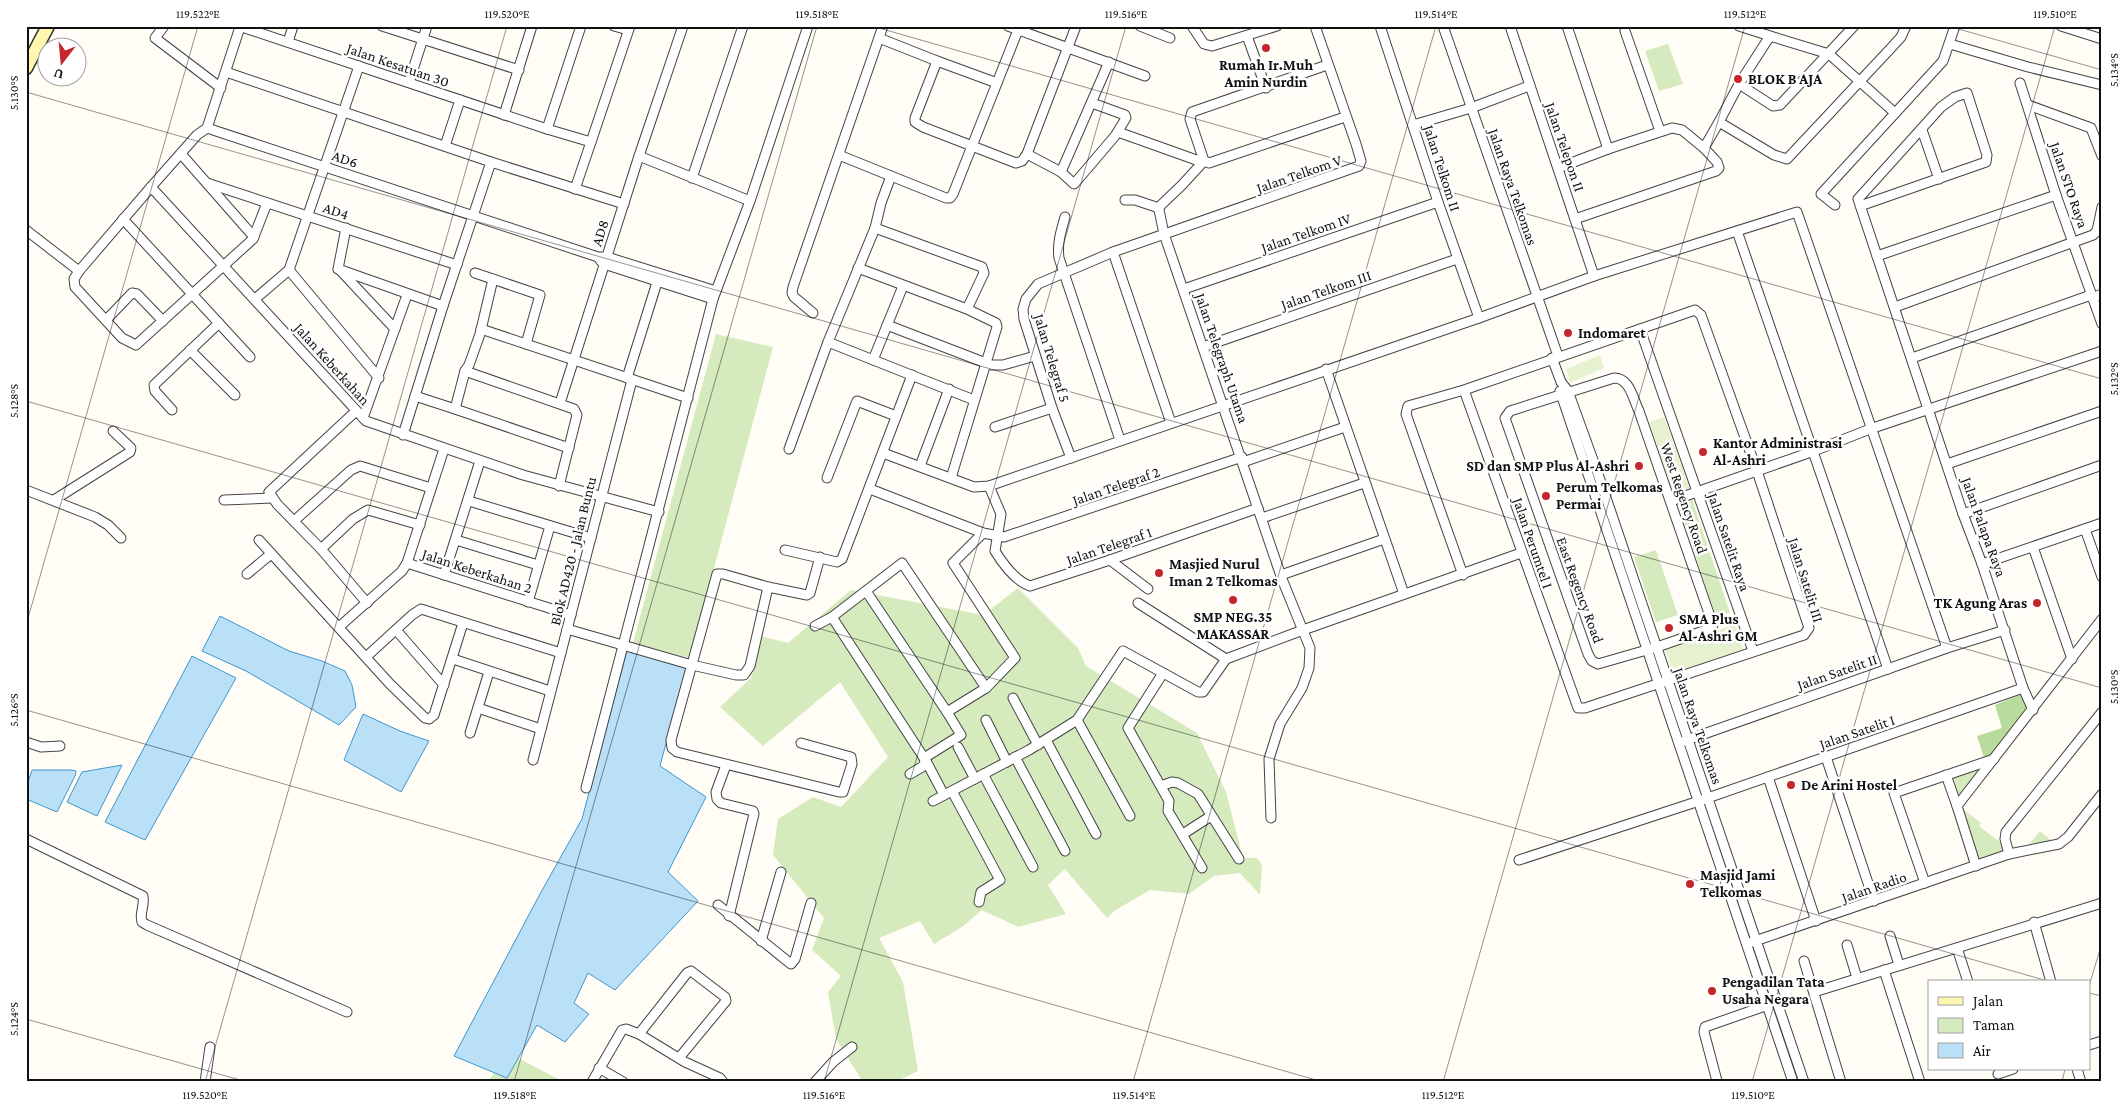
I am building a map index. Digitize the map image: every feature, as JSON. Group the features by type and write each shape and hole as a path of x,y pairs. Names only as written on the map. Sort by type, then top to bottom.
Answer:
{"main road":[{"path":"26,68 48,26"}],"street":[{"path":"164,26 155,38 221,88"},
{"path":"240,26 207,128 198,135 182,155 150,187 79,271 74,279 75,287 126,341 134,345 139,343 254,237 267,203"},
{"name":"Jalan Kesatuan 30","path":"240,26 504,115 591,142"},
{"path":"288,42 293,26"},
{"path":"382,26 423,41 519,70"},
{"path":"409,82 427,26"},
{"path":"504,115 532,26"},
{"path":"547,129 581,26"},
{"path":"575,189 629,28 614,26"},
{"path":"624,204 684,26"},
{"path":"692,178 743,26"},
{"path":"586,788 714,295 750,201 808,26"},
{"path":"813,313 796,299 792,293 883,26"},
{"path":"1008,26 1145,76"},
{"path":"937,61 915,118 916,122 923,127 1016,163 1022,161 1027,154 1076,26"},
{"path":"1140,26 1170,38"},
{"path":"1192,26 1204,44 1212,46 1277,26"},
{"name":"Jalan Telkom V","path":"1164,234 1358,168 1361,161 1315,26"},
{"name":"Jalan Telkom II","path":"1380,26 1457,259 1479,318"},
{"name":"Jalan Raya Telkomas","path":"1444,26 1536,297 1564,393 1657,647 1663,681"},
{"name":"Jalan Telepon II","path":"1510,26 1594,276"},
{"path":"1567,26 1608,149"},
{"path":"1739,26 1828,54 1895,113"},
{"path":"1739,84 1777,107 1854,26"},
{"path":"1719,122 1774,155 1786,159 1795,152 1901,37 1906,26"},
{"path":"1835,205 1821,194 1943,61 1955,26"},
{"path":"2061,26 2087,30 2102,39"},
{"path":"839,155 938,195 950,198 1018,30"},
{"path":"1625,31 1660,131"},
{"path":"1247,36 1266,88"},
{"path":"1704,148 1739,84 1770,36"},
{"path":"879,38 997,83"},
{"path":"1950,44 2028,67 2102,85"},
{"path":"1061,172 1108,62"},
{"path":"1203,161 1190,119 1190,115 1196,110 1266,88 1327,65"},
{"path":"255,299 289,270 359,66"},
{"name":"AD8","path":"226,72 491,162 624,204 603,260 560,403"},
{"name":"Jalan STO Raya","path":"2020,83 2056,195 2102,324"},
{"path":"1413,125 1471,108 1529,86"},
{"path":"1967,92 1987,159 1982,164 1860,206 1858,199 1922,130 1942,107 1955,97 1967,92"},
{"path":"445,146 460,100"},
{"path":"1027,154 1061,172 1072,183 1076,183 1118,132 1126,118 1125,115 1092,103"},
{"path":"2028,105 2091,128 2102,156"},
{"path":"1118,132 1209,162 1345,117"},
{"name":"AD6","path":"207,128 714,295"},
{"path":"1558,168 1672,128 1682,130 1704,148 1717,162 1719,168 1716,171 1575,219"},
{"path":"1922,130 1939,179"},
{"path":"182,155 254,237"},
{"path":"639,156 750,201"},
{"path":"1125,200 1135,200 1159,208 1182,186 1203,161"},
{"path":"403,435 443,306 491,162"},
{"path":"789,449 828,342 875,228 881,203 891,176"},
{"name":"AD4","path":"207,183 457,264"},
{"name":"Jalan Keberkahan","path":"150,187 224,265 356,411 371,424 480,462 559,486 658,512"},
{"path":"1877,256 2056,195"},
{"name":"Jalan Telkom IV","path":"1184,289 1438,202"},
{"name":"Jalan Palapa Raya","path":"1860,206 1963,514 2032,710"},
{"path":"1895,307 2074,244 2096,234 2102,207"},
{"name":"Jalan Telegraph Utama","path":"1159,208 1164,234 1224,404 1258,508 1281,575 1310,648 1310,662 1302,688 1280,724 1270,752 1268,772 1271,818"},
{"path":"883,453 974,487 989,486 1479,318 1594,276 1797,212 1946,648"},
{"path":"1065,217 1058,247 1063,273 1120,440"},
{"path":"123,219 250,357"},
{"path":"346,228 338,269 395,329"},
{"path":"875,228 982,267 984,273 967,309"},
{"path":"26,230 79,271"},
{"path":"1737,231 1888,669"},
{"name":"Jalan Telegraf 5","path":"1072,458 1052,408 1024,320 1023,309 1026,299 1038,284 1113,252 1164,234"},
{"path":"1113,252 1171,423"},
{"name":"Jalan Telkom III","path":"1203,346 1457,259"},
{"path":"858,268 967,309 992,320 998,326 951,478"},
{"path":"338,269 443,306"},
{"path":"289,270 379,378"},
{"path":"474,273 541,296 526,344"},
{"name":"Blok AD420 - Jalan Buntu","path":"534,760 550,691 601,497 627,378 659,277"},
{"path":"455,409 465,371 470,365 481,329 493,279"},
{"path":"873,360 903,286"},
{"path":"106,320 132,293 137,294 163,321"},
{"path":"363,418 379,378 407,294"},
{"path":"1912,358 2102,294"},
{"path":"1463,575 1406,414 1408,406 1464,390 1695,310 1701,314 1757,472"},
{"path":"172,410 155,391 154,385 219,323"},
{"path":"886,325 985,363 1003,365 1035,356"},
{"path":"481,329 688,398"},
{"name":"Jalan Satelit Raya","path":"1640,329 1753,651"},
{"path":"828,342 974,400"},
{"path":"190,350 235,395"},
{"path":"1671,501 1814,452 1870,429 2102,351"},
{"path":"1326,369 1404,594"},
{"path":"465,371 574,408 577,415 559,486"},
{"path":"785,550 837,562 842,559 912,375"},
{"name":"West Regency Road","path":"1564,393 1614,378 1621,378 1626,382 1671,501 1713,625 1709,629 1657,647"},
{"path":"920,466 949,389"},
{"name":"Jalan Perumtel I","path":"1464,390 1576,706"},
{"name":"East Regency Road","path":"1564,393 1510,412 1505,418 1558,573 1590,659 1594,663 1602,664 1647,650"},
{"path":"415,396 569,448"},
{"path":"827,478 856,401 896,416"},
{"path":"995,427 1052,408"},
{"path":"356,411 269,493 321,549 367,603"},
{"path":"1947,464 2102,411"},
{"name":"Jalan Telegraf 2","path":"998,537 1011,536 1242,459 1345,427"},
{"path":"54,500 130,452 131,448 113,430"},
{"path":"407,564 444,449"},
{"path":"444,575 480,462"},
{"path":"1963,514 2102,465"},
{"path":"294,521 351,470 360,466 431,488"},
{"name":"Jalan Raya Telkomas","path":"1592,472 1647,650 1663,681 1684,741 1768,1005 1804,1082"},
{"name":"Jalan Satelit III","path":"1576,706 1586,708 1804,635 1809,628 1757,472"},
{"path":"1262,518 1364,483"},
{"path":"870,488 983,533 998,537 1001,514 989,486"},
{"path":"26,490 102,521 121,538"},
{"path":"224,500 272,498"},
{"path":"469,500 591,538"},
{"name":"Jalan Telegraf 1","path":"998,537 995,548 1000,560 1023,583 1030,586 1258,508"},
{"path":"321,549 363,512 373,510 420,525"},
{"path":"1982,564 2102,523"},
{"path":"528,602 550,526"},
{"path":"2085,529 2102,577"},
{"path":"947,712 986,688 1015,658 953,564 983,533"},
{"path":"1281,575 1384,539"},
{"path":"260,540 366,657 425,718 429,719 434,715 463,623"},
{"path":"456,540 538,565"},
{"path":"2033,547 2072,659"},
{"path":"933,801 1038,745 1077,720 1123,651 1198,692 1203,692 1226,659 1522,553"},
{"path":"248,574 271,554"},
{"path":"801,744 851,758 852,764 843,792 677,752 671,745 717,574 724,574 768,587 808,594 820,557"},
{"path":"1110,560 1148,589"},
{"path":"815,626 832,617 902,563 986,688"},
{"name":"Jalan Keberkahan 2","path":"339,627 402,571 407,564 571,615"},
{"path":"567,629 692,666 736,675 747,672 768,587"},
{"path":"866,591 961,735 925,759 922,767 910,774"},
{"path":"1138,604 1226,659"},
{"path":"366,657 421,609 561,653"},
{"path":"832,617 948,793 1000,880 981,892 978,902"},
{"path":"1957,806 2102,620"},
{"path":"396,630 444,685"},
{"name":"Jalan Satelit II","path":"1684,741 1946,648 2005,630"},
{"path":"1647,650 1657,647"},
{"path":"453,659 550,691"},
{"path":"470,733 489,672"},
{"path":"1163,673 1128,728 1169,801 1168,811 1202,868"},
{"name":"Jalan Satelit I","path":"1519,860 1826,758 2023,688"},
{"path":"1013,698 1038,745"},
{"path":"478,708 541,729"},
{"path":"2009,854 2005,839 2006,832 2102,712"},
{"path":"986,720 1065,851"},
{"path":"1077,720 1130,816"},
{"path":"1046,740 1096,834"},
{"path":"26,742 41,747 60,746"},
{"path":"958,747 975,779"},
{"path":"1826,758 1874,901"},
{"path":"1925,883 1894,793 1994,759"},
{"path":"726,765 716,792 716,799 721,803 753,811 754,814 729,916"},
{"path":"984,774 1033,867"},
{"path":"1946,775 1976,866"},
{"path":"1768,777 1816,921"},
{"path":"1160,786 1172,782 1187,787 1198,794 1239,859"},
{"name":"Jalan Radio","path":"1747,943 2009,854 2054,845 2063,841 2102,794"},
{"name":"Jalan Raya Telkomas","path":"1703,799 1757,940 1786,1041 1793,1082"},
{"path":"1183,834 1212,816"},
{"path":"26,839 143,896 144,902 140,917 142,922 148,926 346,1012"},
{"path":"761,941 781,872"},
{"path":"718,905 787,963 793,963 811,903"},
{"path":"1814,992 2034,922 2102,903"},
{"path":"2034,922 2050,980"},
{"path":"1890,936 1899,964"},
{"path":"1847,945 1857,978"},
{"path":"1957,948 1967,980"},
{"path":"1804,961 1841,1082"},
{"path":"1884,970 1920,1082"},
{"path":"638,1034 688,972 693,972 725,997 725,1004 680,1058"},
{"path":"1717,1081 1704,1032 1705,1027 1768,1005"},
{"path":"592,1082 623,1029 638,1034 720,1078 723,1082"},
{"path":"2090,1045 2102,1041"},
{"path":"205,1082 210,1047"},
{"path":"815,1082 833,1062 852,1047"},
{"path":"600,1068 623,1082"},
{"path":"1998,1075 2010,1070"},
{"path":"2077,1070 2081,1082"}],"green space":[{"path":"1668,44 1683,84 1659,91 1645,51"},
{"path":"716,334 773,347 690,658 633,643"},
{"path":"1600,355 1604,368 1570,383 1566,369"},
{"path":"1664,417 1673,442 1658,447 1649,422"},
{"path":"1674,444 1690,489 1674,494 1658,450"},
{"path":"1692,499 1730,613 1716,617 1678,503"},
{"path":"1656,550 1678,615 1656,622 1634,557"},
{"path":"1018,588 1078,648 1086,666 1197,733 1226,792 1243,858 1257,858 1262,865 1260,895 1240,873 1214,876 1189,894 1150,890 1114,911 1107,918 1065,869 1048,885 1066,914 1018,927 982,910 962,927 934,944 920,921 879,938 903,982 918,1071 895,1082 863,1082 836,1039 828,992 841,976 812,950 824,918 773,855 778,819 813,797 841,807 888,757 840,682 763,746 720,707 751,678 761,636 788,643 851,590 983,615"},
{"path":"1735,624 1743,649 1673,673 1664,648"},
{"path":"2022,694 2029,709 1993,755 1984,758 1977,736 2002,728 1995,705"},
{"path":"1984,766 1957,800 1950,778"},
{"path":"1963,809 1981,823 1979,826 2001,843 2004,852 1978,861"},
{"path":"2040,831 2053,842 2026,848"},
{"path":"518,1058 564,1082 488,1082 494,1073 507,1078"}],"water":[{"path":"220,616 289,651 322,661 345,671 352,685 356,707 339,725 246,671 202,651"},
{"path":"627,650 686,668 660,766 706,797 668,872 698,901 615,990 588,973 574,1003 589,1014 565,1042 537,1025 507,1078 454,1056 582,819"},
{"path":"192,656 236,678 145,840 105,822"},
{"path":"363,714 400,731 429,741 401,792 344,760"},
{"path":"122,765 97,816 67,802 82,772"},
{"path":"32,770 76,771 57,812 26,799 26,788"}],"place":[{"name":"Rumah Ir.Muh Amin Nurdin","path":"1266,48"},
{"name":"BLOK B AJA","path":"1738,79"},
{"name":"Indomaret","path":"1568,333"},
{"name":"Kantor Administrasi Al-Ashri","path":"1703,452"},
{"name":"SD dan SMP Plus Al-Ashri","path":"1639,466"},
{"name":"Perum Telkomas Permai","path":"1546,496"},
{"name":"Masjied Nurul Iman 2 Telkomas","path":"1159,573"},
{"name":"SMP NEG.35 MAKASSAR","path":"1233,600"},
{"name":"TK Agung Aras","path":"2037,603"},
{"name":"SMA Plus Al-Ashri GM","path":"1669,628"},
{"name":"De Arini Hostel","path":"1791,785"},
{"name":"Masjid Jami Telkomas","path":"1690,884"},
{"name":"Pengadilan Tata Usaha Negara","path":"1712,991"}]}
